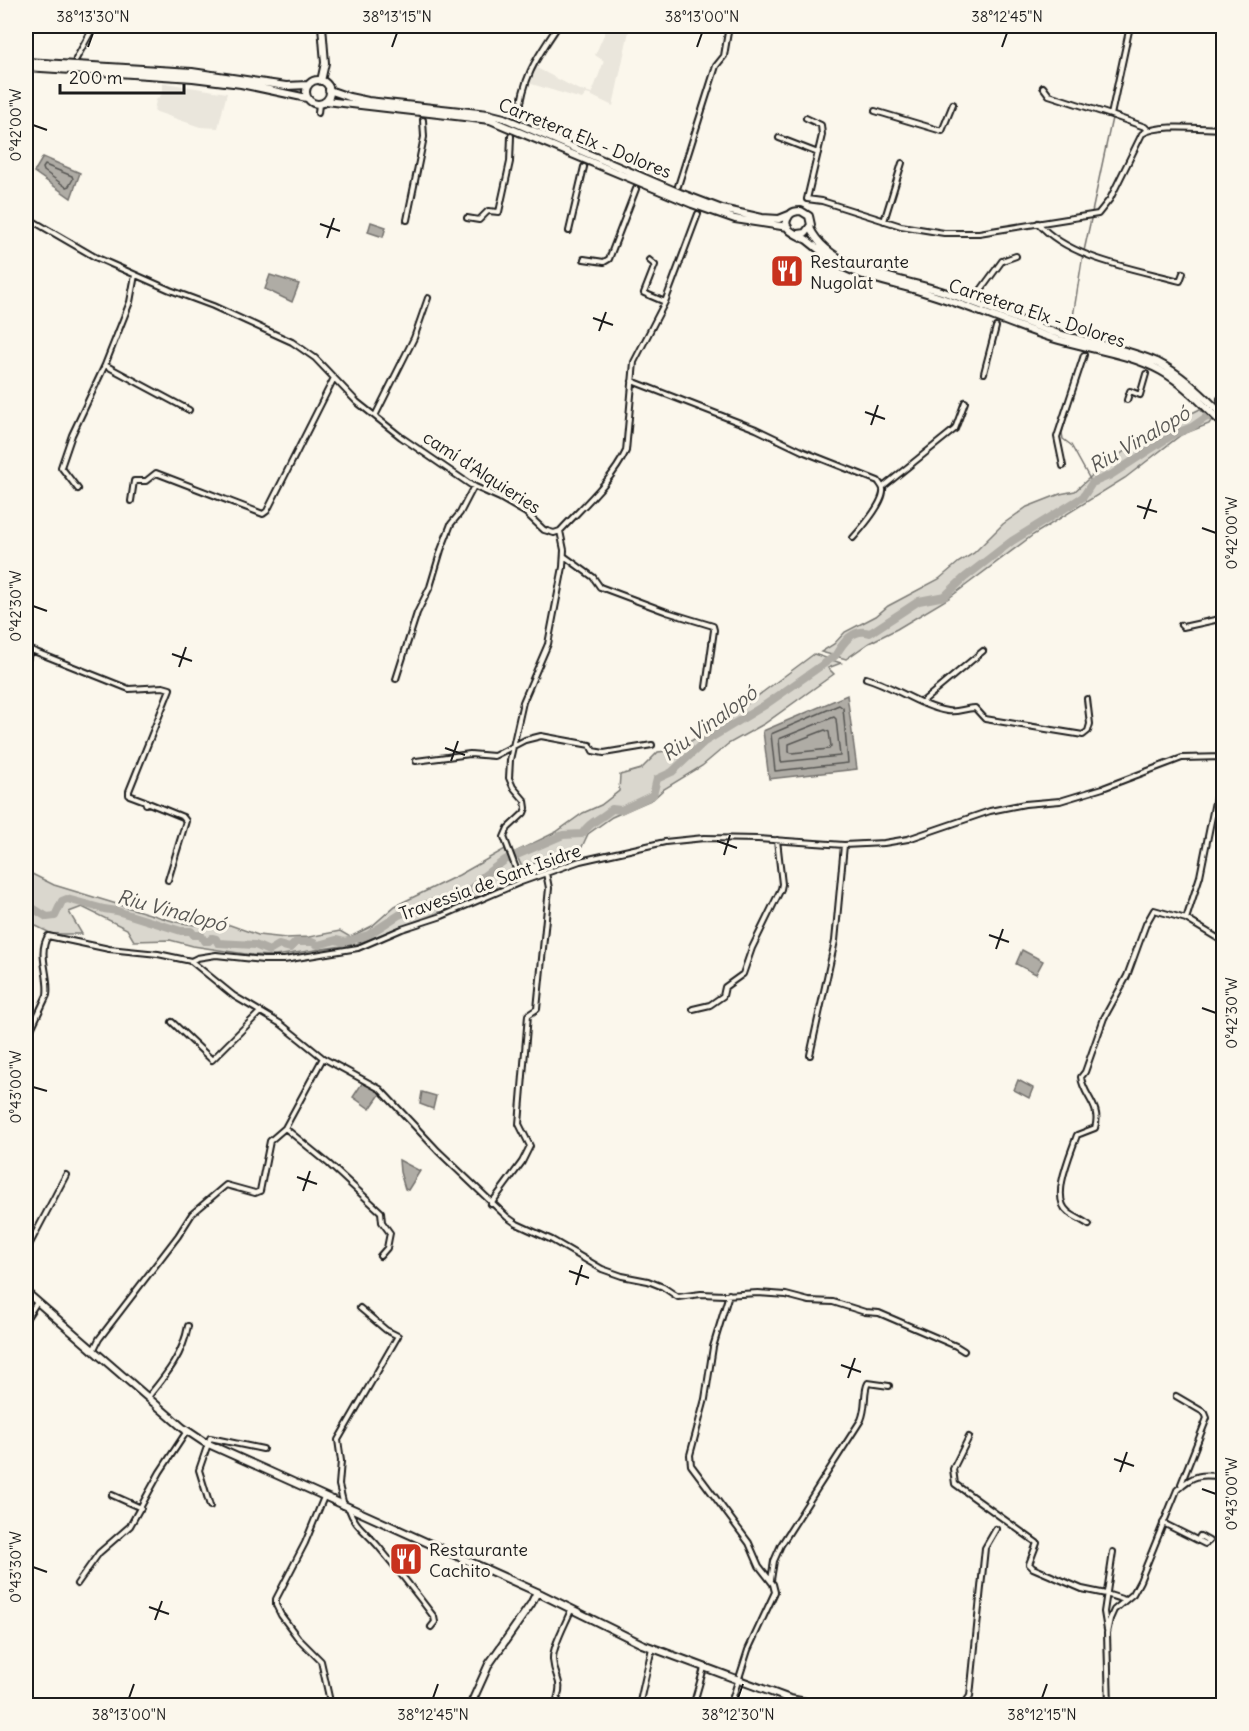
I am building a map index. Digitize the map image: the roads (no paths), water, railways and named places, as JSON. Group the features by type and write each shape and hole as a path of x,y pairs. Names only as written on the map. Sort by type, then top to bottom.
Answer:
{"main road":[{"path":"321,81 325,63 322,26"},
{"path":"26,62 192,72 286,86 308,85 315,80 321,81 330,90 322,103 312,103 307,98 277,91 193,78 26,67"},
{"path":"307,98 308,85"},
{"name":"Carretera Elx - Dolores","path":"330,90 349,97 368,100 488,114 512,121 680,193 722,208 762,218 779,219 790,214"},
{"name":"Carretera Elx - Dolores","path":"322,103 490,120 692,204 735,219 788,227"},
{"path":"798,211 805,212 811,222 810,228 804,233 797,234 788,227 790,214 798,211"},
{"name":"Carretera Elx - Dolores","path":"810,228 825,248 856,267 940,291 1064,335 1147,358 1175,372 1224,425"},
{"name":"Carretera Elx - Dolores","path":"797,234 833,261 855,273 932,295 1053,338 1143,363 1174,379 1224,416"},
{"path":"26,1292 187,1431 208,1444 537,1592 652,1648 788,1698 827,1706"},
{"path":"470,1706 489,1664 537,1592"}],"street":[{"path":"76,59 94,26"},
{"path":"519,117 521,98 532,65 558,26"},
{"path":"678,186 716,66 724,56 729,26"},
{"path":"1111,115 1130,26"},
{"path":"1043,87 1049,95 1145,127 1148,130"},
{"path":"318,113 322,103"},
{"path":"875,111 942,131 953,104"},
{"path":"806,118 821,125 822,135 807,199 822,201 918,230 963,234 1091,217 1103,210 1136,143 1148,130 1224,129"},
{"path":"408,220 424,137 423,120"},
{"path":"467,218 479,220 488,211 499,212 510,162 511,136"},
{"path":"779,138 818,153"},
{"path":"884,221 902,163"},
{"path":"569,231 584,167"},
{"path":"584,259 604,262 609,259 636,189"},
{"path":"521,882 504,837 526,808 525,801 513,787 509,778 523,702 546,650 564,556 560,531 622,461 629,441 634,362 664,302 698,214"},
{"name":"camí d'Alquieries","path":"26,217 95,257 292,342 315,358 357,402 401,437 474,486 517,508 544,530 554,533 560,531"},
{"path":"1038,223 1044,231 1063,244 1085,253 1180,281 1182,273"},
{"path":"975,298 1002,261 1016,256"},
{"path":"649,260 655,265 644,293 664,302"},
{"path":"78,489 61,467 72,435 105,365 132,294 135,275"},
{"path":"375,416 414,338 428,298"},
{"path":"984,373 996,327"},
{"path":"1063,466 1058,437 1084,355"},
{"path":"105,365 189,410"},
{"path":"1127,400 1130,391 1140,395 1146,374"},
{"path":"131,501 134,481 146,481 156,473 263,514 267,511 334,378"},
{"path":"632,381 756,429 802,451 878,481 883,487 883,493 869,520 853,538"},
{"path":"883,487 955,429 965,402"},
{"path":"396,679 417,613 430,587 441,549 452,524 474,486"},
{"path":"564,556 593,577 600,587 712,626 714,630 706,687"},
{"path":"1181,625 1183,627 1224,618"},
{"path":"26,664 28,649 129,690 163,687 170,689 129,791 132,798 183,817 186,821 168,880"},
{"path":"922,702 983,651"},
{"path":"866,678 943,710 957,712 965,708 975,708 985,719 1083,735 1088,731 1090,724 1087,699"},
{"path":"416,761 470,754 494,756 525,740 541,736 590,745 593,751 604,753 652,745"},
{"path":"1186,920 1200,876 1224,757"},
{"name":"Travessia de Sant Isidre","path":"26,1040 47,994 43,949 48,936 109,949 158,954 191,962 197,958 216,955 284,960 358,948 521,882 580,861 665,842 704,838 844,845 908,839 990,811 1025,804 1060,801 1182,758 1224,757"},
{"path":"693,1010 710,1005 723,996 725,987 743,974 752,948 779,896 782,884 777,840"},
{"path":"810,1055 835,941 844,845"},
{"path":"491,1204 522,1162 530,1146 519,1124 521,1083 528,1015 537,1009 549,888 546,873"},
{"path":"1089,1225 1067,1212 1060,1201 1060,1187 1077,1135 1095,1128 1097,1122 1097,1111 1082,1084 1081,1077 1085,1072 1104,1018 1127,976 1146,924 1154,910 1186,920 1224,942"},
{"path":"191,962 234,996 281,1024 323,1058 380,1089 491,1204 518,1224 539,1233 592,1264 611,1272 648,1281 678,1297 701,1294 776,1293 809,1301 843,1304 864,1312 879,1313 964,1351"},
{"path":"172,1022 212,1060 260,1012"},
{"path":"93,1351 99,1339 192,1214 226,1185 255,1193 260,1191 270,1141 285,1128 323,1058"},
{"path":"285,1128 329,1164 381,1212 382,1222 390,1233 387,1248 380,1256"},
{"path":"26,1251 66,1175"},
{"path":"729,1294 713,1347 705,1399 690,1455 691,1465 749,1543 759,1566 771,1581 775,1592 748,1650 730,1706"},
{"path":"26,1318 37,1302"},
{"path":"360,1308 386,1330 398,1336 338,1440 341,1461 339,1485 352,1520 368,1535 434,1617 435,1622 431,1627"},
{"path":"148,1398 173,1365 185,1343 188,1326"},
{"path":"771,1581 774,1561 781,1545 861,1420 866,1403 865,1388 868,1383 889,1386"},
{"path":"1107,1633 1114,1610 1133,1594 1140,1581 1207,1418 1204,1413 1176,1396"},
{"path":"76,1584 99,1552 130,1526 160,1472 187,1431"},
{"path":"969,1437 953,1468 956,1484 1037,1543 1029,1564 1033,1569 1082,1589 1126,1600"},
{"path":"210,1506 199,1470 210,1438 263,1449"},
{"path":"1180,1487 1186,1481 1203,1474 1224,1477"},
{"path":"112,1495 141,1508"},
{"path":"324,1497 305,1543 278,1591 276,1605 298,1638 321,1661 331,1706"},
{"path":"1163,1523 1198,1540"},
{"path":"963,1706 970,1696 985,1548 996,1528"},
{"path":"1109,1706 1107,1633 1104,1612 1113,1552"},
{"path":"555,1706 561,1686 553,1660 554,1652 571,1610"},
{"path":"639,1706 652,1648"},
{"path":"693,1706 705,1667"},
{"path":"788,1698 791,1706"}],"water":[{"path":"43,157 80,173 71,198 34,172"},
{"path":"371,222 386,227 383,237 368,232"},
{"path":"270,275 299,284 292,302 265,289"},
{"path":"847,695 857,769 769,779 763,731"},
{"path":"1022,950 1043,961 1036,974 1016,964"},
{"path":"1018,1080 1033,1088 1029,1098 1014,1090"},
{"path":"363,1082 381,1093 370,1109 353,1097"},
{"path":"422,1092 436,1096 433,1109 420,1104"},
{"path":"399,1160 420,1171 408,1190 405,1189"}],"waterway":[{"path":"1125,57 1132,26"},
{"path":"1092,212 1112,118"},
{"path":"1084,251 1091,219"},
{"path":"1072,323 1083,254"},
{"path":"1075,387 1062,433 1063,439 1071,445 1092,483"},
{"name":"Riu Vinalopó","path":"26,904 47,917 55,916 62,901 67,899 117,911 181,931 191,931 194,935 201,935 204,941 212,938 218,943 255,945 269,951 279,945 290,948 296,942 312,942 318,945 336,940 344,942 368,935 399,915 430,903 466,897 481,878 505,860 563,835 582,834 588,826 612,809 621,810 653,795 657,779 672,772 704,742 765,705 835,656 849,637 858,632 870,633 919,601 945,596 964,578 1012,541 1083,497 1092,483 1111,475 1174,434 1220,413"}],"place":[{"name":"Restaurante Nugolat","path":"787,271"},
{"name":"Restaurante Cachito","path":"406,1559"}]}
